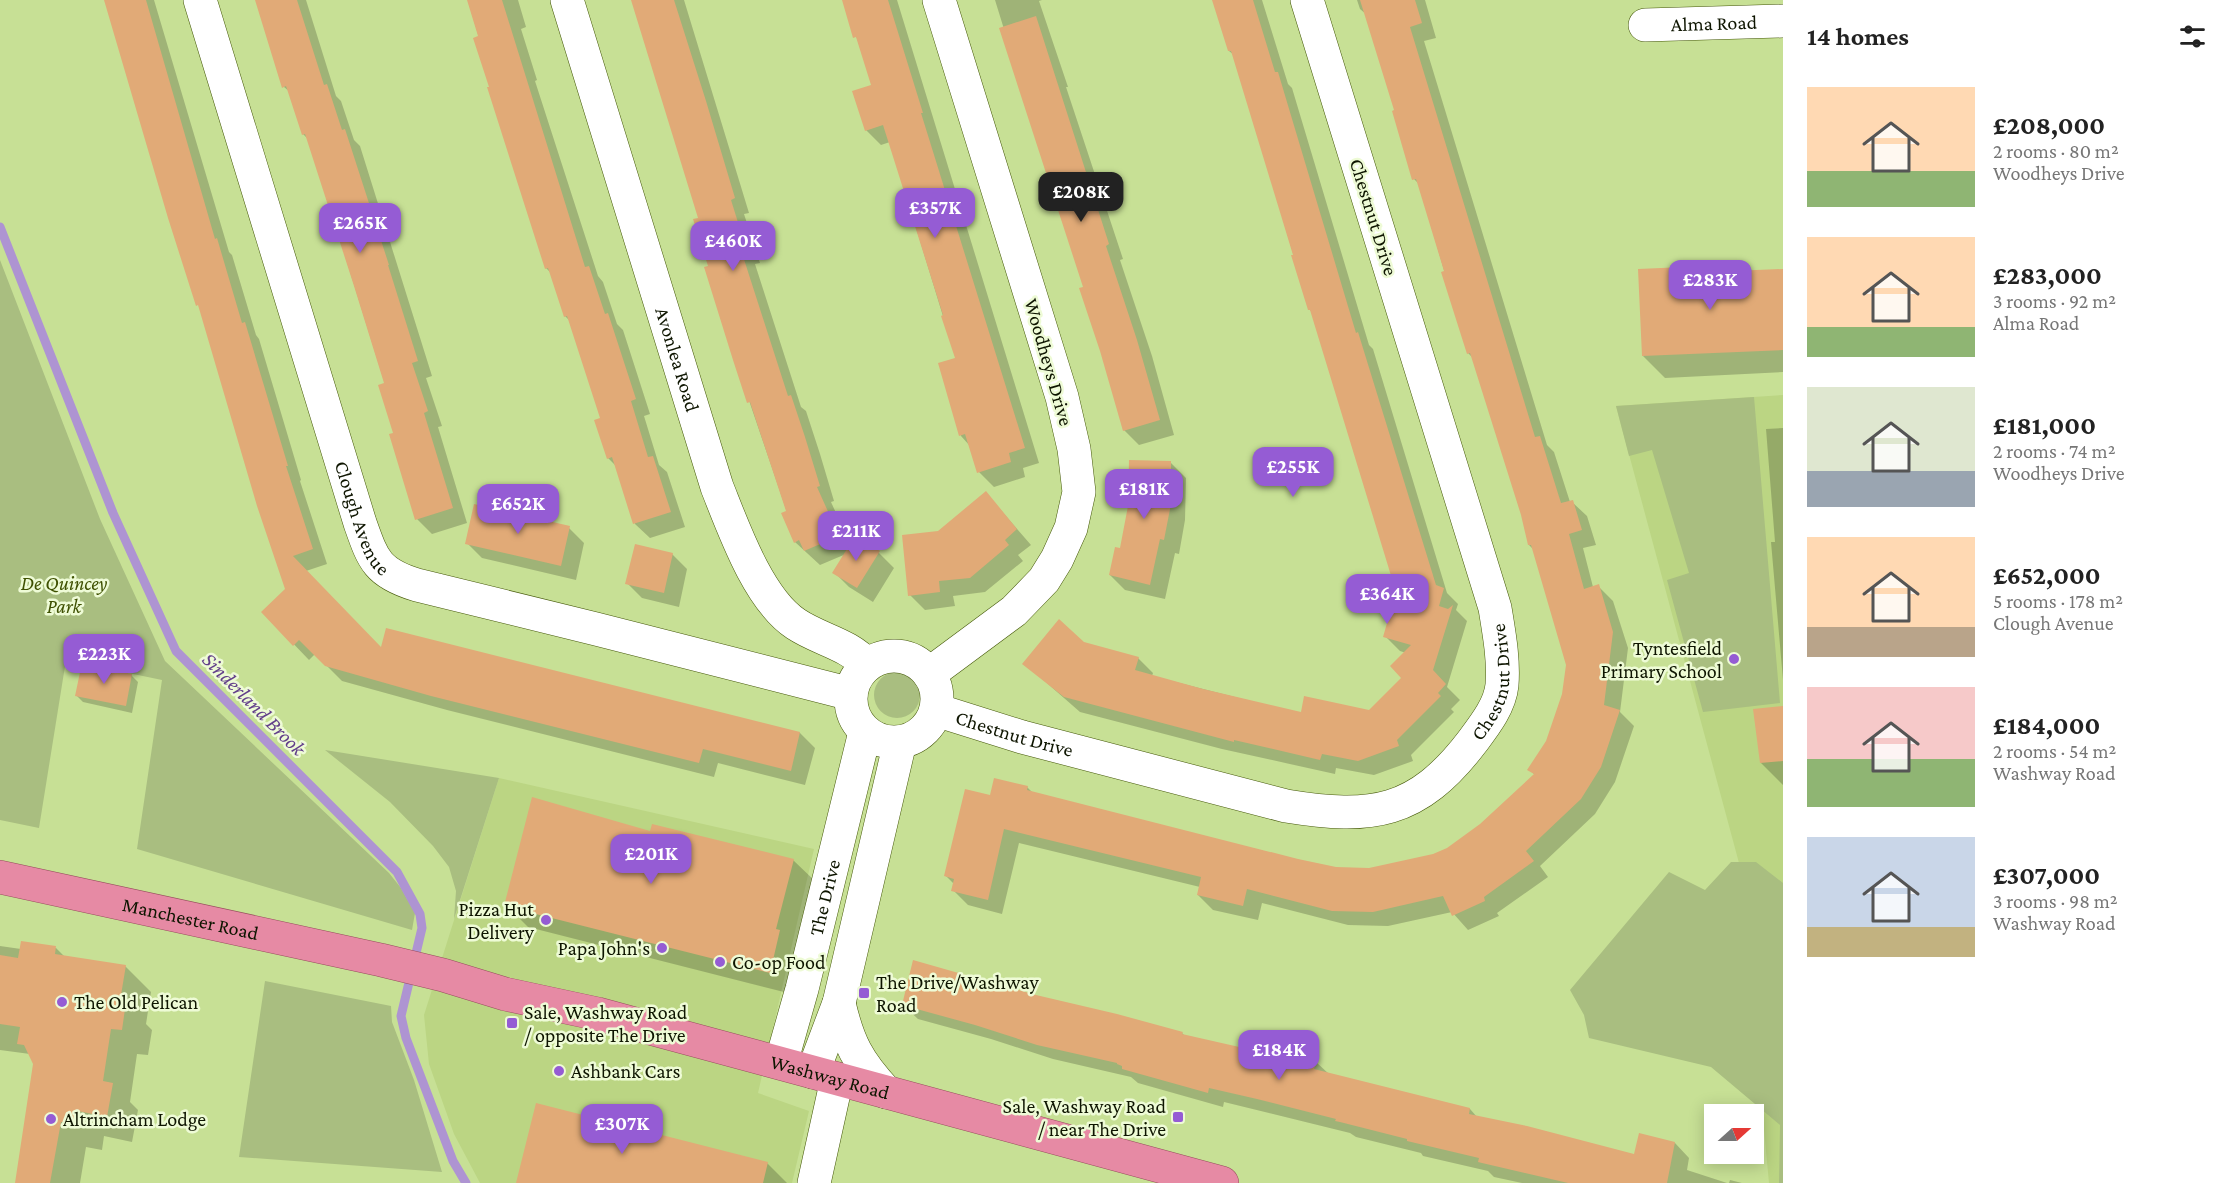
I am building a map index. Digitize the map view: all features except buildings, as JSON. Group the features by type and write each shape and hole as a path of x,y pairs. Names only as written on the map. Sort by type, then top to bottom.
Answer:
{"highway":[{"name":"Manchester Road","path":"0,877 381,960 435,974"},
{"name":"Washway Road","path":"435,974 505,994 598,1014 1222,1183"}],"street":[{"name":"Clough Avenue","path":"200,0 360,523 370,553 382,569 396,579 417,585 596,628 851,694"},
{"name":"Avonlea Road","path":"567,0 717,487 735,532 755,573 775,603 795,624 856,653 867,665"},
{"name":"Woodheys Drive","path":"929,674 1014,611 1044,580 1071,528 1079,492 1074,449 1062,397 939,0"},
{"name":"Chestnut Drive","path":"936,710 1022,737 1286,806 1329,813 1361,812 1390,807 1426,790 1454,766 1492,713 1502,688 1502,647 1495,608 1307,0"},
{"name":"Alma Road","path":"1645,25 1783,21"},
{"path":"900,656 911,660 929,674 935,686 936,710 932,721 913,739 888,743 875,739 856,721 851,707 851,694 854,682 867,665 877,659 900,656"},
{"name":"The Drive","path":"781,1063 802,989 865,732"},
{"name":"The Drive","path":"814,1183 825,1075 839,1003 900,742"},
{"name":"The Drive","path":"839,1003 846,1034 859,1059 867,1072 886,1092"}],"shaded area":[{"name":"Tyntesfield Primary School","path":"1783,395 1783,1183 1769,1183 1764,1104 1762,1104 1739,863 1616,406"},
{"path":"499,778 814,849 758,1093 809,1111 792,1183 480,1183 454,1134 429,1064 424,1015"}],"green space":[{"name":"De Quincey Park","path":"0,260 100,519 165,661 389,873 401,888 415,913 412,930 137,849 162,680 66,660 39,828 0,820"},
{"path":"1754,397 1780,703 1703,712 1667,580 1689,573 1652,450 1629,456 1616,406"},
{"path":"902,672 914,678 919,686 919,704 914,712 906,717 892,718 880,712 875,704 874,690 880,678 888,673"},
{"path":"325,750 499,778 454,919 456,891 449,867 433,846 390,802"},
{"path":"1731,862 1756,862 1783,883 1783,1183 1779,1183 1780,1125 1764,1112 1764,1104 1755,1104 1711,1067 1589,1038 1584,1015 1570,990 1669,872 1705,890"},
{"path":"265,981 391,1006 392,1022 414,1080 442,1172 239,1157"}],"waterway":[{"name":"Sinderland Brook","path":"0,227 113,513 176,651 397,872 420,914 422,928 401,1016 406,1038 453,1161 466,1183"}],"place":[{"name":"Tyntesfield Primary School","path":"1734,659"},
{"name":"Pizza Hut Delivery","path":"546,920"},
{"name":"Papa John's","path":"662,948"},
{"name":"Co-op Food","path":"720,962"},
{"name":"The Drive/Washway Road","path":"864,993"},
{"name":"The Old Pelican","path":"62,1002"},
{"name":"Sale, Washway Road / opposite The Drive","path":"512,1023"},
{"name":"Ashbank Cars","path":"559,1071"},
{"name":"Sale, Washway Road / near The Drive","path":"1178,1117"},
{"name":"Altrincham Lodge","path":"51,1119"}]}
